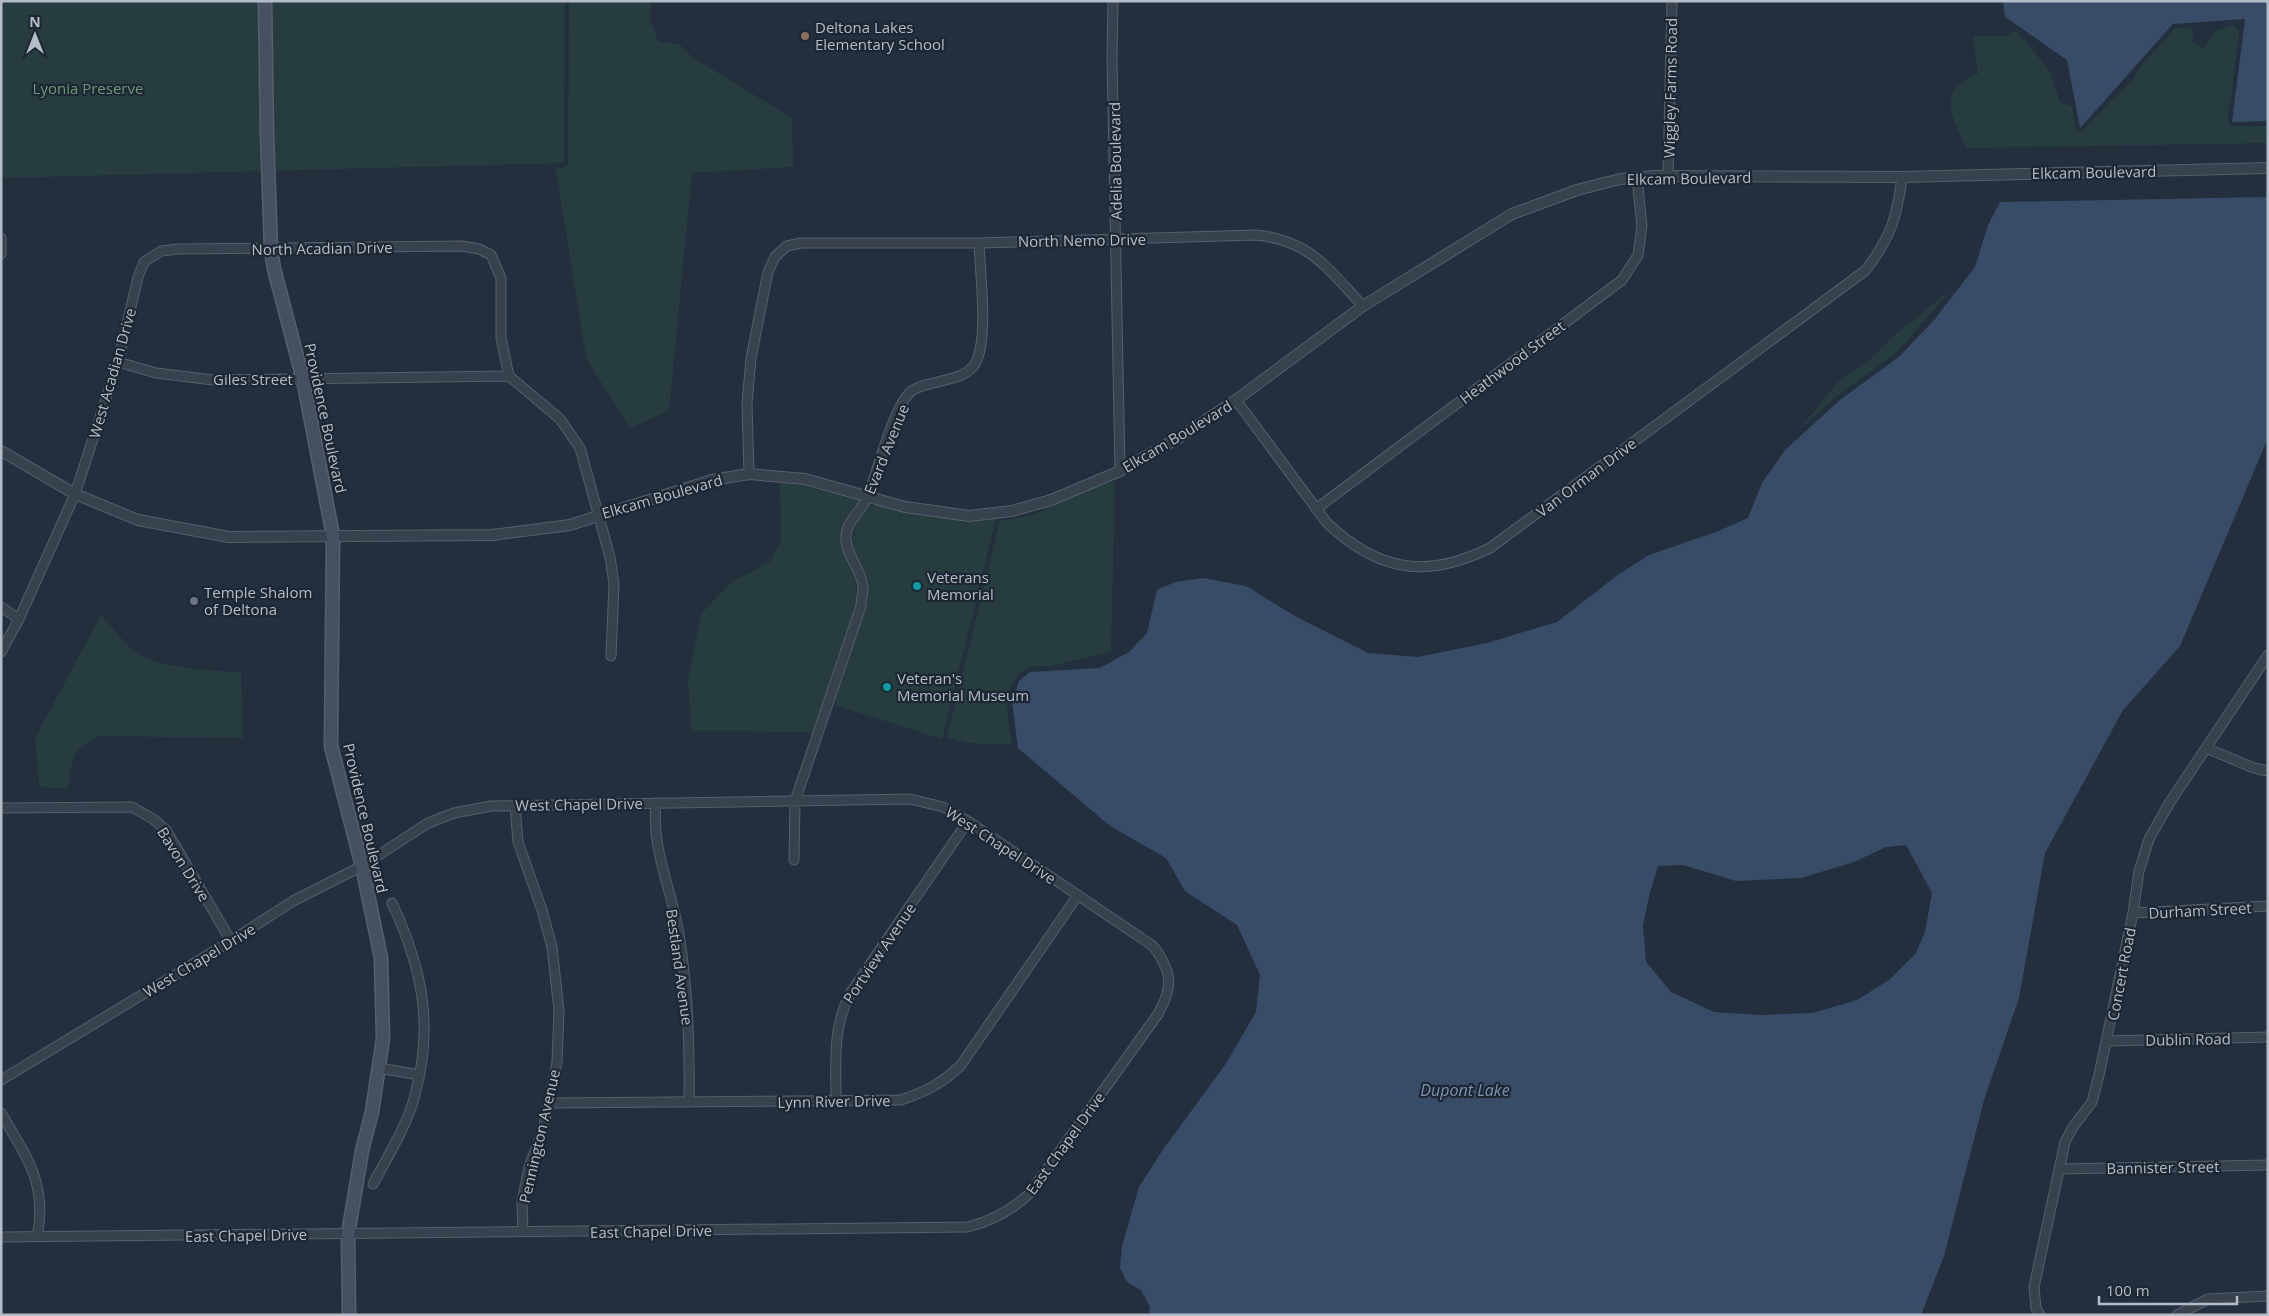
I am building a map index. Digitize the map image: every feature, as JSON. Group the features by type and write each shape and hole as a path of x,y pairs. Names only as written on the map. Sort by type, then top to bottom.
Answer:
{"main road":[{"name":"Providence Boulevard","path":"265,1 271,249 274,269 303,379 333,536 331,746 362,866 382,958 383,1039 372,1112 354,1193 348,1234 349,1315"}],"street":[{"name":"Adelia Boulevard","path":"1113,1 1112,58 1120,471"},
{"name":"Wiggley Farms Road","path":"1668,176 1672,1"},
{"name":"Elkcam Boulevard","path":"1,451 75,494 138,520 229,538 492,535 570,525 712,480 748,474 805,479 905,507 969,516 1012,511 1051,500 1120,471 1180,437 1236,400 1362,306 1512,214 1577,190 1620,179 1668,176 1902,177 2268,168"},
{"name":"Van Orman Drive","path":"1236,400 1316,509 1327,523 1346,541 1363,552 1385,561 1414,567 1441,566 1466,560 1490,548 1866,270 1889,235 1897,214 1902,177"},
{"name":"Heathwood Street","path":"1316,509 1622,280 1638,255 1642,226 1637,178"},
{"name":"North Nemo Drive","path":"748,474 747,403 751,358 768,272 774,257 787,246 801,243 979,243 1256,235 1276,237 1302,247 1324,265 1362,306"},
{"path":"1,238 1,252"},
{"name":"Evard Avenue","path":"794,860 794,801 861,606 863,587 846,542 848,529 854,515 868,496 898,410 912,390 929,383 949,380 964,373 976,362 982,328 979,243"},
{"name":"North Acadian Drive","path":"152,256 161,251 179,249 462,246 479,249 491,255 500,278 500,338 509,376"},
{"name":"West Acadian Drive","path":"1,652 19,619 75,494 118,362 138,277 144,262 152,256"},
{"name":"Giles Street","path":"118,362 156,373 214,380 509,376"},
{"path":"509,376 560,419 580,448 610,557 614,584 612,656"},
{"path":"1,607 19,619"},
{"name":"Concert Road","path":"2040,1315 2036,1308 2034,1287 2065,1142 2073,1127 2092,1102 2108,1041 2133,913 2139,871 2149,839 2170,802 2268,655"},
{"path":"2206,748 2254,768 2268,771"},
{"name":"West Chapel Drive","path":"1,1080 231,941 293,901 362,866 437,818 491,806 910,799 942,807 968,821 1153,946 1165,963 1168,976"},
{"name":"Bestland Avenue","path":"656,803 658,846 679,932 687,995 690,1047 689,1102"},
{"name":"Pennington Avenue","path":"515,806 518,842 542,910 552,947 559,1011 557,1062 543,1130 529,1167 522,1202 523,1232"},
{"name":"Bavon Drive","path":"1,808 132,807 153,819 166,830 231,941"},
{"name":"Portview Avenue","path":"836,1101 837,1028 842,1008 968,821"},
{"name":"Lynn River Drive","path":"550,1103 900,1100 928,1091 948,1078 961,1065 1078,895"},
{"name":"Providence Boulevard","path":"373,1184 406,1119 415,1095 425,1029 423,1000 417,970 408,937 392,903"},
{"name":"Durham Street","path":"2133,913 2268,906"},
{"name":"East Chapel Drive","path":"1,1237 968,1227 989,1222 1017,1205 1030,1193 1158,1014 1166,1000 1169,986 1168,976"},
{"name":"Dublin Road","path":"2108,1041 2268,1037"},
{"path":"379,1068 419,1075"},
{"path":"1,1113 32,1167 40,1200 40,1220 37,1236"},
{"name":"Bannister Street","path":"2059,1169 2268,1165"},
{"path":"2177,1315 2208,1299 2268,1296"}],"green space":[{"name":"Lyonia Preserve","path":"1,1 565,1 564,163 1,178"},
{"path":"569,1 651,1 650,19 658,42 679,44 692,57 792,118 793,167 692,173 669,411 630,428 586,358 556,170 556,168 566,167 568,163"},
{"path":"2232,25 2239,33 2228,121 2231,126 2268,126 2268,143 1967,148 1952,116 1952,96 1956,87 1978,74 1973,36 2006,36 2016,30 2049,70 2060,102 2072,106 2076,129 2081,132 2133,79 2139,68 2175,28 2192,27 2193,42 2203,49 2217,30"},
{"path":"1952,289 1897,352 1837,396 1797,432 1837,383 1870,360 1895,335"},
{"path":"1115,481 1111,652 1050,666 1030,667 1019,674 1009,692 1007,714 1013,745 967,743 947,737 1000,521 1033,515 1089,489"},
{"path":"780,482 807,486 859,500 848,518 843,532 842,544 854,575 856,605 813,732 691,731 688,678 701,614 731,582 770,562 781,540"},
{"path":"878,505 952,518 996,518 942,739 832,704 867,597 863,578 850,547 860,515 867,506"},
{"path":"101,615 135,652 145,658 171,666 241,672 243,738 99,736 83,746 74,756 68,789 39,787 35,738"}],"water":[{"path":"2003,1 2268,1 2268,121 2232,122 2245,19 2173,24 2080,128 2067,60 2005,17"},
{"name":"Dupont Lake","path":"2268,197 2268,438 2180,646 2123,710 2045,853 2019,998 1984,1100 1944,1256 1921,1315 1149,1315 1150,1307 1141,1290 1127,1282 1120,1268 1122,1246 1139,1187 1162,1151 1225,1065 1256,1012 1260,975 1237,925 1185,891 1166,858 1110,826 1018,748 1012,702 1019,681 1030,672 1100,668 1129,652 1147,633 1157,590 1175,582 1203,578 1246,586 1293,615 1368,653 1418,657 1487,643 1557,622 1615,577 1649,555 1716,532 1748,518 1762,483 1785,450 1840,400 1900,356 1934,320 1975,267 1988,225 2000,202","holes":["1906,845 1932,893 1925,932 1916,953 1889,980 1857,1000 1813,1013 1760,1015 1714,1012 1671,992 1646,962 1643,926 1658,866 1683,865 1736,881 1801,878 1854,862 1886,847"]}],"place":[{"name":"Deltona Lakes Elementary School","path":"805,36"},
{"name":"Veterans Memorial","path":"917,586"},
{"name":"Temple Shalom of Deltona","path":"194,601"},
{"name":"Veteran's Memorial Museum","path":"887,687"}]}
